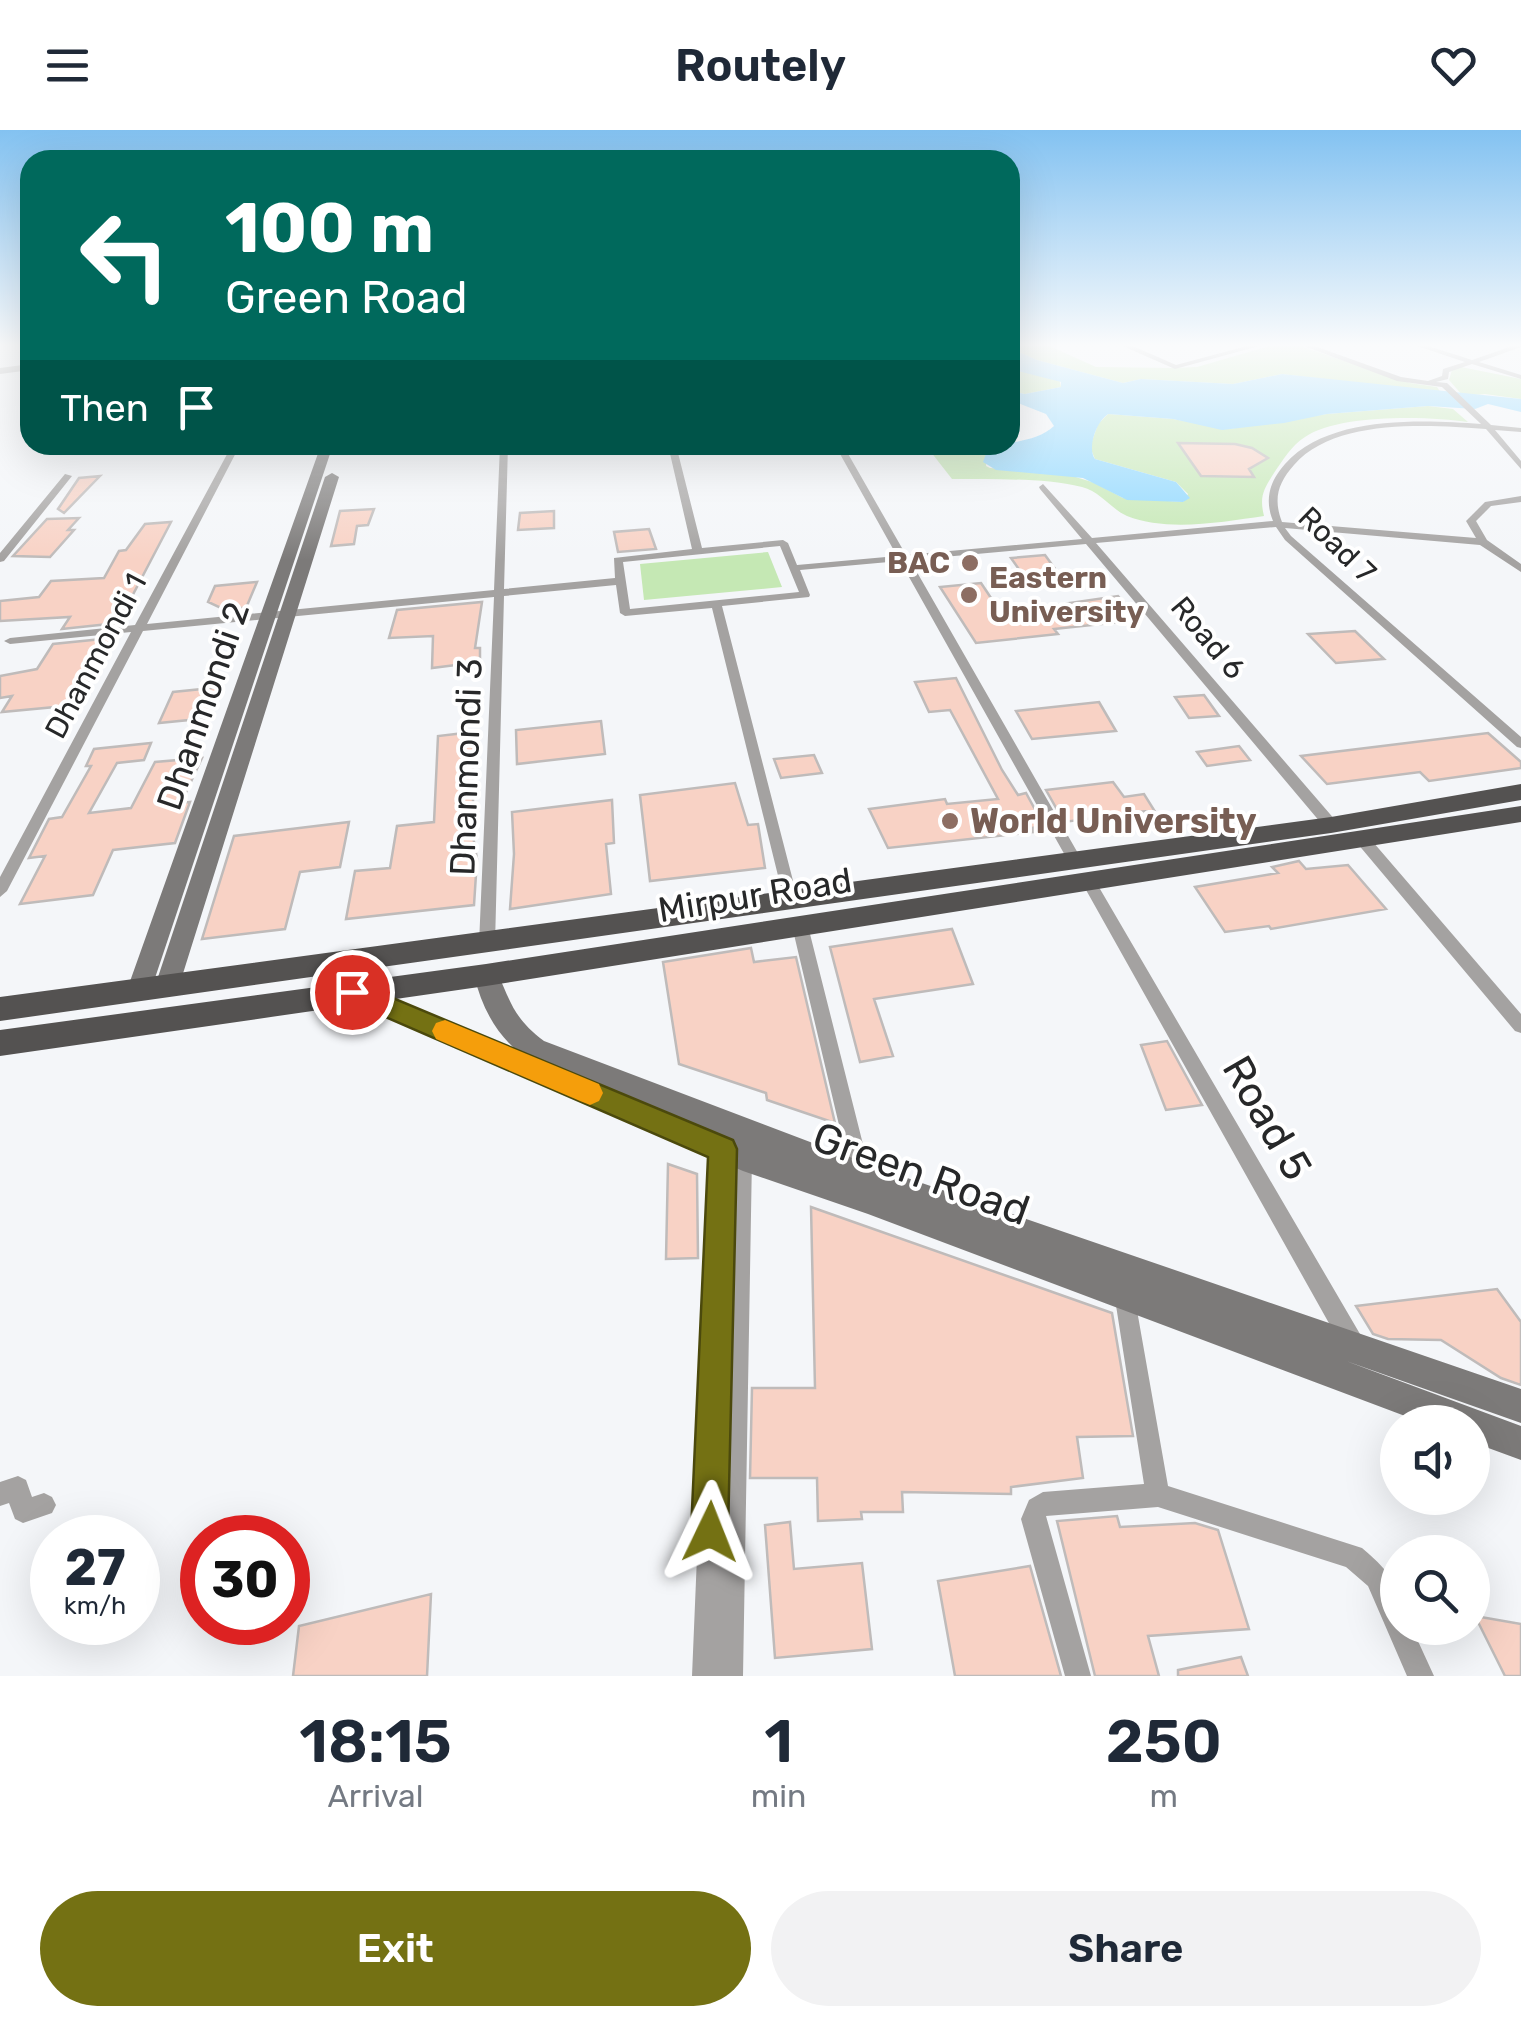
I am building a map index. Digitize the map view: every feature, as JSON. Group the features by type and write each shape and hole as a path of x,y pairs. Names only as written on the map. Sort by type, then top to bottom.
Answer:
{"highway":[{"name":"Mirpur Road","path":"1082,871 1521,792"},
{"name":"Mirpur Road","path":"0,1009 168,983 487,944 796,913 1082,871 1362,839 1521,814"},
{"name":"Mirpur Road","path":"0,1043 486,975 796,913"},
{"path":"486,975 487,944"},
{"path":"0,1052 112,1035 153,1021"}],"main road":[{"name":"Dhanmondi 2","path":"168,983 324,455"},
{"name":"Dhanmondi 2","path":"140,987 338,455"},
{"name":"Green Road","path":"486,975 502,1019 513,1034 535,1049 1125,1298 1417,1405"},
{"name":"Green Road","path":"352,992 733,1153 865,1188 1354,1346 1521,1406"},
{"path":"1490,1432 1521,1443"}],"street":[{"path":"1478,415 1521,466"},
{"name":"Road 7","path":"1521,430 1486,424 1370,428 1314,445 1287,462 1276,482 1272,502 1276,524 1309,558 1521,744"},
{"name":"Dhanmondi 1","path":"0,891 231,455"},
{"name":"Dhanmondi 3","path":"487,944 504,455"},
{"path":"674,455 698,552"},
{"name":"Road 5","path":"845,455 1381,1392"},
{"path":"0,560 68,476"},
{"name":"Road 6","path":"1042,487 1331,825"},
{"path":"1521,499 1488,504 1475,514 1472,528 1483,542 1521,569"},
{"path":"794,568 1276,524 1483,542"},
{"path":"782,543 805,595 625,613 618,560 698,552 782,543"},
{"path":"10,642 621,581"},
{"path":"716,604 865,1188"},
{"path":"1362,839 1521,1026"},
{"path":"705,1676 733,1153"},
{"path":"730,1676 733,1153"},
{"path":"1125,1298 1158,1496"},
{"path":"0,1494 18,1488 22,1511 44,1505"},
{"path":"1078,1676 1034,1519 1036,1508 1043,1504 1158,1496 1354,1557 1380,1585"},
{"path":"1406,1645 1420,1676"}],"green space":[{"path":"1107,415 1123,415 1229,429 1320,415 1460,415 1468,422 1384,419 1320,430 1296,445 1274,473 1263,493 1264,516 1213,523 1177,525 1143,521 1121,513 1089,489 1066,484 952,479 933,455 987,455 986,466 990,468 1066,474 1123,498 1183,502 1188,494 1176,482 1095,459 1090,447 1098,424"},
{"path":"768,552 782,587 644,600 640,564"}],"water":[{"path":"1047,415 1107,415 1094,435 1095,459 1176,482 1190,498 1183,502 1127,500 1083,478 996,470 983,462 986,455 1020,455 1020,441 1054,426"},
{"path":"1123,415 1322,415 1222,430 1173,419"}],"building":[{"path":"1178,443 1235,444 1268,458 1249,469 1254,477 1201,476"},
{"path":"100,476 64,513 58,509 79,478"},
{"path":"374,509 368,525 357,526 354,544 331,546 340,511"},
{"path":"554,511 554,528 518,530 520,513"},
{"path":"79,518 68,530 74,530 50,557 13,556 47,519"},
{"path":"171,522 118,623 62,629 70,617 0,621 0,601 39,597 51,581 104,578 119,551 126,550 145,524"},
{"path":"649,529 656,549 618,552 614,532"},
{"path":"1045,555 1058,573 1023,575 1011,558"},
{"path":"257,582 246,608 221,608 208,602 215,586"},
{"path":"981,583 1001,613 1118,596 1139,620 976,643 940,587"},
{"path":"482,602 475,648 480,648 480,662 432,668 433,636 389,638 397,610"},
{"path":"1355,631 1384,659 1336,663 1308,634"},
{"path":"112,638 76,705 2,712 12,696 0,698 0,676 37,669 53,644"},
{"path":"956,678 1002,770 1018,795 1026,793 1044,826 1032,828 1034,832 888,848 869,809 945,799 947,804 998,799 950,710 929,712 915,682"},
{"path":"222,687 209,718 159,723 173,692"},
{"path":"1204,695 1219,716 1189,718 1175,697"},
{"path":"1099,702 1116,731 1032,739 1016,711"},
{"path":"601,721 605,754 517,764 516,730"},
{"path":"473,732 473,836 477,859 474,905 346,919 355,871 390,868 397,826 434,822 438,736"},
{"path":"1488,733 1521,762 1521,768 1429,781 1420,772 1327,784 1301,756"},
{"path":"151,743 144,760 117,763 89,813 131,808 155,762 202,758 181,803 190,802 175,843 113,850 93,895 20,904 45,856 29,858 49,819 62,817 91,766 86,766 94,749"},
{"path":"1239,746 1250,760 1207,766 1197,752"},
{"path":"814,755 822,773 781,778 774,759"},
{"path":"1113,782 1124,797 1144,794 1154,810 1064,822 1046,790"},
{"path":"735,783 748,825 758,824 765,868 650,881 640,795"},
{"path":"612,800 614,843 606,844 611,894 510,909 512,812"},
{"path":"349,822 340,867 300,872 285,929 202,939 234,836"},
{"path":"1299,861 1306,869 1348,865 1386,909 1271,929 1269,926 1225,932 1195,887 1278,873 1272,867"},
{"path":"952,929 973,984 874,999 893,1056 860,1062 830,947"},
{"path":"751,948 754,962 796,957 835,1123 767,1100 766,1093 679,1064 663,962"},
{"path":"1167,1041 1202,1105 1166,1110 1141,1045"},
{"path":"668,1164 697,1174 698,1258 666,1259"},
{"path":"811,1207 1112,1313 1133,1436 1077,1437 1083,1478 1011,1487 1011,1494 902,1492 903,1512 861,1512 862,1519 818,1521 817,1478 750,1478 752,1388 815,1388"},
{"path":"1497,1289 1521,1322 1521,1385 1501,1378 1441,1340 1388,1339 1373,1334 1356,1306"},
{"path":"1117,1516 1120,1527 1195,1523 1218,1530 1249,1629 1148,1636 1159,1676 1095,1676 1057,1521"},
{"path":"790,1522 794,1569 862,1563 872,1649 775,1658 765,1525"},
{"path":"1030,1566 1061,1676 955,1676 938,1581"},
{"path":"431,1594 427,1676 293,1676 297,1645 310,1645 310,1623"},
{"path":"1490,1619 1521,1624 1521,1676 1505,1676 1490,1645"},
{"path":"1241,1657 1248,1676 1178,1676 1178,1670"}],"slow traffic":[{"path":"445,1031 590,1093"}],"place":[{"name":"BAC","path":"970,563"},
{"name":"Eastern University","path":"969,595"},
{"name":"World University","path":"950,821"}],"route":[{"path":"352,992 723,1149 710,1532"}]}
